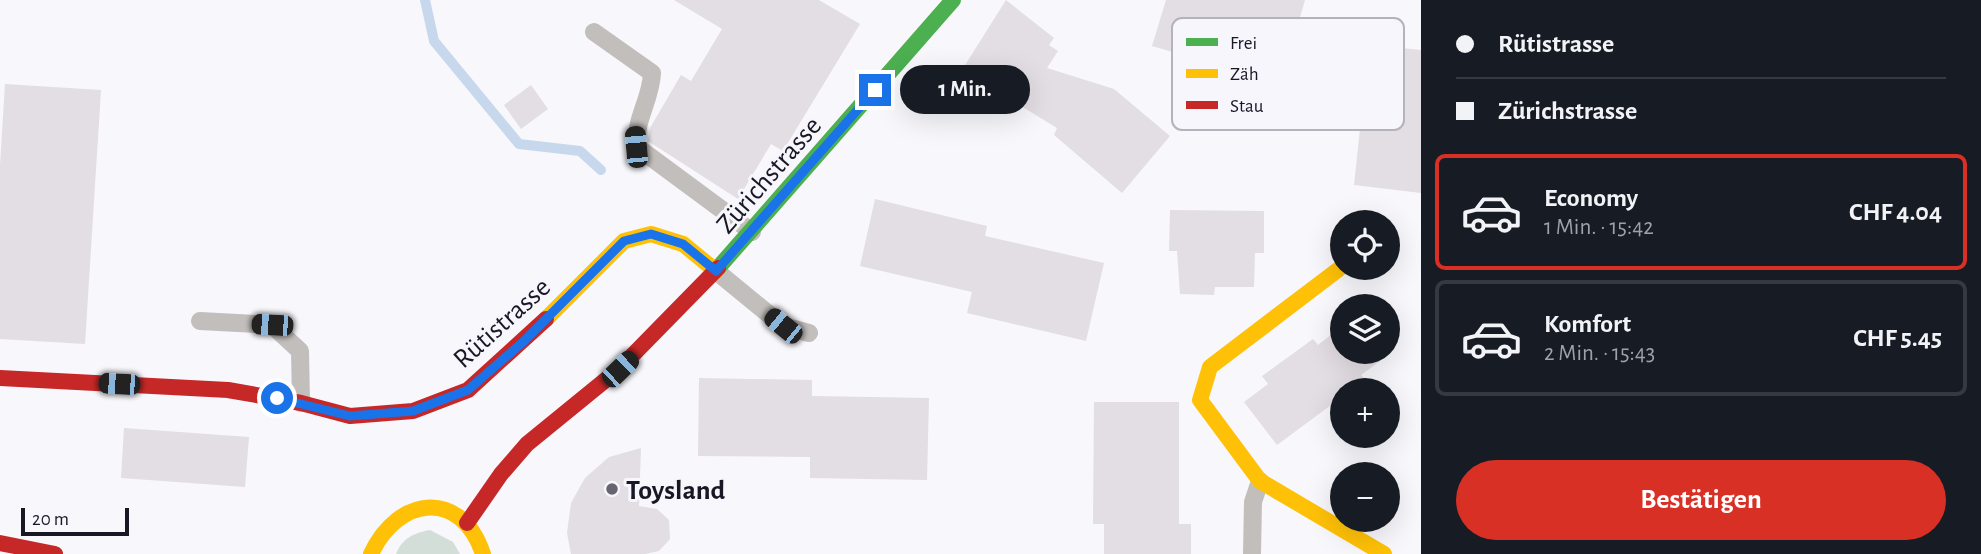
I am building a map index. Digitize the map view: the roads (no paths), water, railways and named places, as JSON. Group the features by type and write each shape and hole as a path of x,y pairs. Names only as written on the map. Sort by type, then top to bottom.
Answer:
{"street":[{"name":"Zürichstrasse","path":"467,523 501,474 527,444 620,369 716,271 953,0"},
{"name":"Rütistrasse","path":"0,377 228,390 301,403 350,416 413,411 468,390 523,342 624,241 651,234 683,244 716,271"},
{"path":"1330,276 1210,368 1200,400 1260,481 1384,554"},
{"path":"371,554 385,525 399,514 416,508 435,507 452,512 467,523 477,535 483,554"},
{"path":"0,543 55,554"}],"lane":[{"path":"594,32 652,74 652,90 635,130 636,147 752,232"},
{"path":"716,271 783,326 809,333"},
{"path":"200,321 272,325 300,351 301,403"},
{"path":"1252,554 1253,502 1260,481"}],"waterway":[{"path":"425,0 434,41 519,144 580,151 601,170"}],"place":[{"name":"Toysland","path":"612,489"}]}
